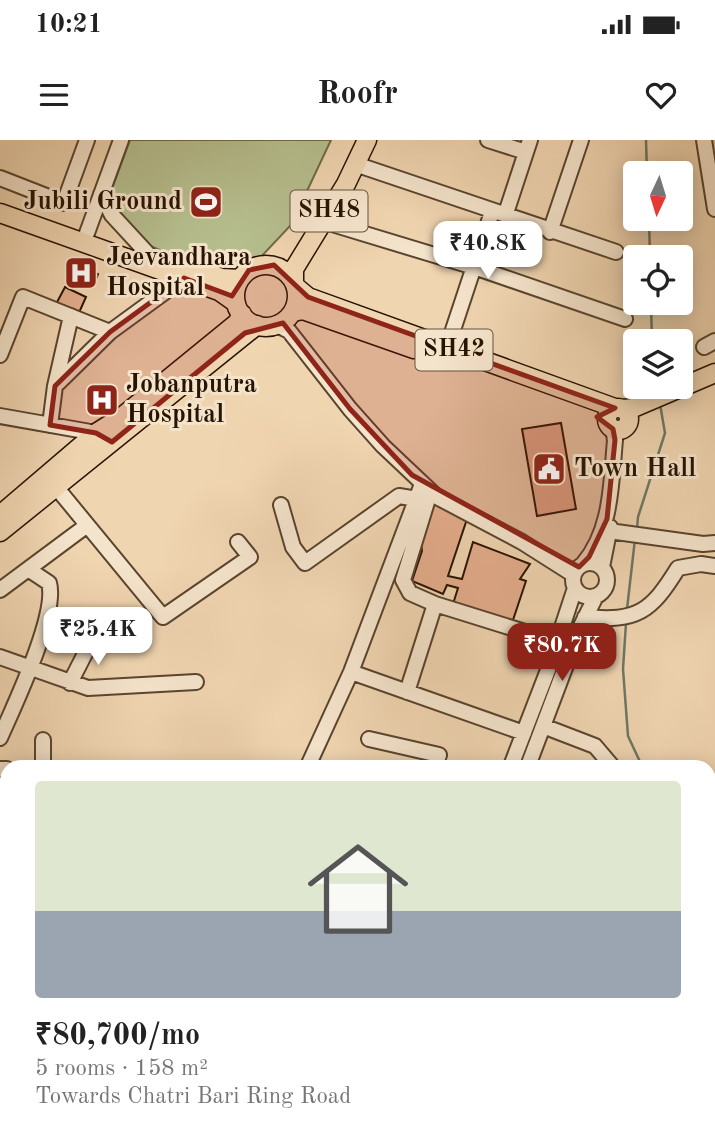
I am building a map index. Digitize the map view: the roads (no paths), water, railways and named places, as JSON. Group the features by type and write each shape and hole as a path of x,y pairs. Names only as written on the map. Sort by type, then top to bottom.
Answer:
{"main road":[{"name":"SH48","path":"295,284 294,269 356,140"},
{"name":"SH48","path":"274,265 285,261 345,184 367,140"},
{"path":"0,203 222,278 240,279"},
{"path":"0,213 219,291 257,325"},
{"path":"0,515 237,323 239,309 236,291 240,279 255,267 274,265 286,271 295,284 297,300 287,321 257,325 94,440 56,487 0,532"},
{"name":"SH42","path":"295,284 308,297 622,418"},
{"name":"SH42","path":"287,321 303,310 602,414 622,418"},
{"path":"693,387 715,373"},
{"path":"693,391 715,385"},
{"path":"622,418 669,399"}],"street":[{"path":"0,178 64,203 87,140"},
{"path":"87,233 121,140"},
{"path":"450,339 474,267 528,146 488,140"},
{"path":"550,232 581,140"},
{"path":"704,140 715,209"},
{"path":"362,166 550,232 616,252"},
{"path":"101,194 112,215 148,254"},
{"path":"318,219 474,267 625,319"},
{"path":"55,386 110,332 184,278"},
{"path":"0,355 23,297 110,332"},
{"path":"50,425 55,386 71,316"},
{"path":"287,321 350,409 427,502 403,580 410,593 435,604 557,642"},
{"path":"1,417 50,425 94,440"},
{"path":"530,760 585,617 596,596 604,590 607,581 602,568 622,418"},
{"path":"513,760 557,642 577,573 589,557 607,519 615,440 622,418"},
{"path":"56,487 163,617 250,557 238,542"},
{"path":"281,505 293,547 304,563 398,496 417,488"},
{"path":"417,488 577,573 586,597 596,596"},
{"path":"310,760 351,672 417,488"},
{"path":"0,590 86,526"},
{"path":"609,531 703,544 715,543"},
{"path":"577,573 593,563 602,568"},
{"path":"585,617 609,619 642,611 660,597 678,569 701,564 715,566"},
{"path":"0,738 31,668 51,593 47,580 28,569"},
{"path":"407,692 435,604"},
{"path":"70,683 94,636"},
{"path":"0,657 88,688 196,682"},
{"path":"351,672 524,733"},
{"path":"543,726 595,746 607,760"},
{"path":"369,738 439,755 437,760"},
{"path":"43,740 43,760"}],"waterway":[{"path":"646,140 647,161"},
{"path":"649,231 650,245"},
{"path":"651,315 652,329"},
{"path":"637,529 638,517 665,433 660,404"},
{"path":"627,609 635,539"},
{"path":"626,623 623,669 628,736 639,760"}],"place":[{"name":"Jubili Ground","path":"206,202"},
{"name":"Jeevandhara Hospital","path":"81,273"},
{"name":"Jobanputra Hospital","path":"102,400"},
{"name":"Town Hall","path":"549,469"}]}
